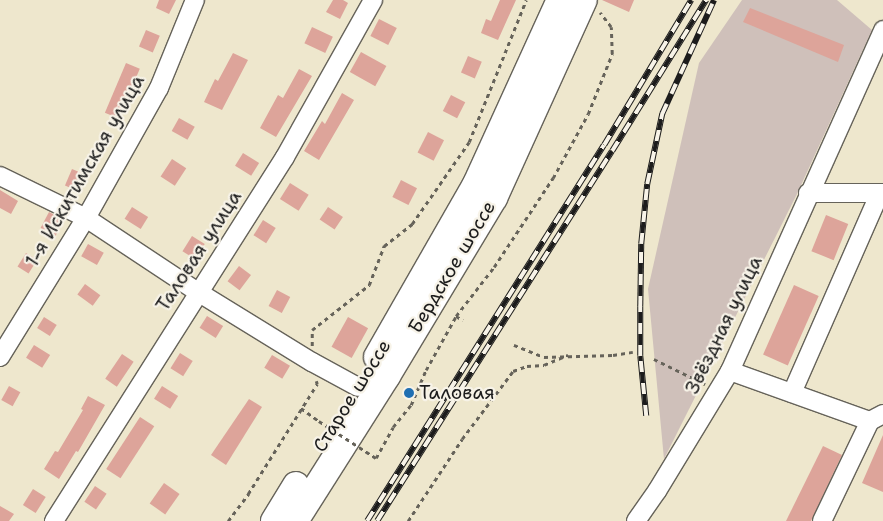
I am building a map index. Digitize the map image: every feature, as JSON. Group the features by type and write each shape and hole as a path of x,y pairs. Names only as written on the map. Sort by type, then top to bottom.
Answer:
{"highway":[{"name":"Старое шоссе","path":"274,521 358,387 476,184 560,0"},
{"name":"Бердское шоссе","path":"295,521 387,376 494,198 592,4"}],"street":[{"name":"1-я Искитимская улица","path":"0,357 86,218 159,88 194,0"},
{"name":"Таловая улица","path":"54,521 198,292 286,157 373,0"},
{"name":"Звёздная улица","path":"636,521 730,371 808,193 883,30"},
{"path":"0,176 86,218 198,292 312,362 358,387"},
{"path":"792,393 877,199 808,193"},
{"path":"730,371 792,393 877,418 822,521"}],"path":[{"path":"228,521 248,494 317,384 312,362 312,330 370,284 384,246 412,224 469,142 526,0"},
{"path":"301,408 376,458 393,427 411,405 426,370 456,316 494,267 553,178 588,114 612,54 611,27 592,4"},
{"path":"456,316 463,320"},
{"path":"514,345 544,356 612,355 633,352"},
{"path":"408,521 462,439 513,371 527,366 544,365 568,355"},
{"path":"654,359 718,392"}],"shaded area":[{"path":"742,0 837,0 872,30 797,194 664,459 648,289 699,63"}],"building":[{"path":"159,0 176,0 169,14 156,8"},
{"path":"333,0 343,0 348,3 340,19 326,12"},
{"path":"500,0 516,0 498,40 481,33 486,19 491,21"},
{"path":"602,0 634,0 629,12"},
{"path":"750,8 844,45 838,62 743,22"},
{"path":"379,19 397,28 388,45 370,36"},
{"path":"312,27 333,37 325,53 304,43"},
{"path":"146,30 160,36 153,52 139,47"},
{"path":"361,52 386,66 375,86 350,72"},
{"path":"233,53 248,60 222,110 204,102 215,79 218,81"},
{"path":"468,56 482,62 475,78 461,73"},
{"path":"126,63 140,69 119,119 105,113"},
{"path":"299,69 312,76 276,137 260,128 278,95 283,98"},
{"path":"342,93 354,100 319,160 304,151 322,121 325,124"},
{"path":"451,95 465,102 457,118 443,111"},
{"path":"179,118 195,127 187,140 172,131"},
{"path":"428,132 444,140 434,161 418,152"},
{"path":"243,153 259,163 251,176 235,166"},
{"path":"172,159 186,168 175,186 161,177"},
{"path":"72,169 86,175 79,191 65,186"},
{"path":"401,180 417,188 408,205 392,197"},
{"path":"290,183 309,195 299,211 280,199"},
{"path":"0,190 18,201 11,214 0,208"},
{"path":"132,207 148,217 141,229 125,219"},
{"path":"328,207 343,217 335,230 320,219"},
{"path":"49,212 64,220 56,236 41,228"},
{"path":"826,215 848,224 834,260 811,251"},
{"path":"263,220 276,228 266,243 253,235"},
{"path":"192,236 205,244 195,259 182,251"},
{"path":"88,244 104,253 97,265 81,256"},
{"path":"26,253 37,260 29,273 18,267"},
{"path":"239,266 251,275 240,290 228,281"},
{"path":"85,284 100,295 93,306 77,295"},
{"path":"794,285 819,296 788,365 763,354"},
{"path":"277,290 290,297 282,313 269,306"},
{"path":"207,316 223,326 216,338 200,328"},
{"path":"44,317 57,325 50,336 37,328"},
{"path":"348,317 368,328 352,358 332,347"},
{"path":"34,345 50,355 42,368 26,358"},
{"path":"180,353 193,361 183,376 170,368"},
{"path":"122,354 134,362 117,387 105,379"},
{"path":"272,355 290,366 282,379 264,368"},
{"path":"9,386 20,392 13,406 1,400"},
{"path":"162,386 178,396 170,409 154,399"},
{"path":"88,396 105,405 78,452 76,451 59,479 44,469 55,451 58,452 83,410 81,409"},
{"path":"249,399 262,407 226,465 211,455"},
{"path":"140,417 154,426 120,478 106,469"},
{"path":"883,435 883,492 862,483"},
{"path":"823,446 842,455 812,519 811,521 786,521"},
{"path":"164,483 180,494 165,514 150,503"},
{"path":"95,486 107,494 96,510 84,502"},
{"path":"33,489 46,497 36,513 23,505"},
{"path":"0,506 14,514 9,521 0,521"}],"railway":[{"path":"367,521 604,145 691,0"},
{"path":"377,521 706,0"},
{"path":"646,416 640,356 640,307 641,244 647,184 662,114 714,0"}],"place":[{"name":"Таловая","path":"409,393"}]}
